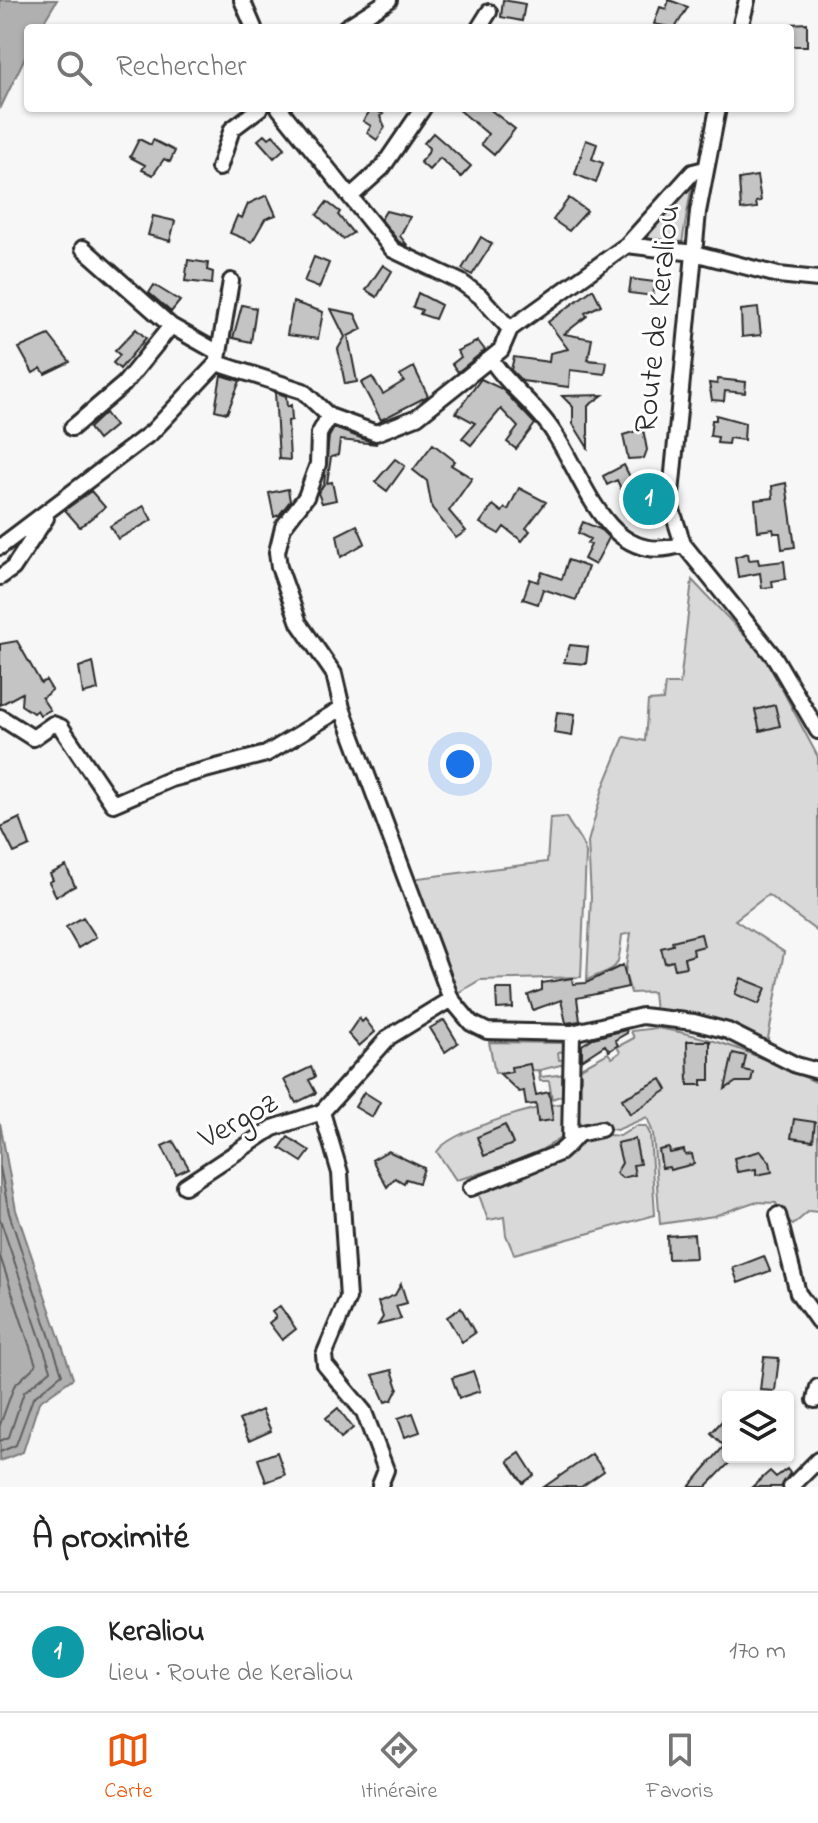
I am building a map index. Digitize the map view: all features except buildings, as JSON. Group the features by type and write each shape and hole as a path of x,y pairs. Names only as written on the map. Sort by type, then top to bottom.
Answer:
{"street":[{"path":"242,0 252,24"},
{"path":"351,24 389,0"},
{"path":"741,24 747,0"},
{"path":"482,24 489,12"},
{"path":"219,168 232,129 255,112"},
{"path":"282,112 393,250 461,282 480,296 510,329"},
{"path":"351,196 382,168 420,112"},
{"name":"Route de Keraliou","path":"717,112 705,169 694,253 670,504 683,544 775,658 818,731"},
{"path":"83,248 171,326 218,358 303,391 329,416 376,433 417,417 491,359 501,350 510,329 627,245 693,172 705,169"},
{"path":"627,245 694,253 778,275 818,279"},
{"path":"0,547 152,432 218,358 231,281"},
{"path":"72,428 124,384 171,326"},
{"path":"491,359 503,380 528,399 554,431 604,519 621,537 649,551 683,544"},
{"path":"329,416 319,434 315,475 306,497 283,527 277,552 279,567 299,623 334,674 342,708 451,999 471,1023 487,1031 572,1033 642,1016 694,1022 728,1031 796,1065 818,1071"},
{"path":"0,577 13,568 53,507"},
{"path":"0,717 33,738 53,724 61,727 113,804 171,779 266,754 342,708"},
{"path":"377,1486 386,1470 364,1412 325,1365 324,1355 348,1298 340,1173 322,1112 389,1037 451,999"},
{"path":"570,1143 572,1033"},
{"name":"Vergoz","path":"185,1186 273,1128 322,1112"},
{"path":"471,1188 559,1153 578,1134 601,1129"},
{"path":"778,1215 798,1293 818,1321"},
{"path":"791,1487 818,1460"}],"shaded area":[{"path":"692,184 682,243 676,248 644,238"},
{"path":"692,580 765,657 818,757 818,932 768,895 735,920 784,952 767,1044 655,1012 653,992 631,993 625,973 631,933 622,935 615,966 587,980 591,897 588,842 603,788 624,737 645,741 648,701 663,700 665,684 680,684"},
{"path":"566,817 586,854 581,977 480,980 456,994 410,879 547,862 550,818"},
{"path":"657,1028 721,1043 818,1083 818,1212 809,1211 793,1225 782,1217 776,1203 754,1202 714,1216 660,1224 653,1133 647,1117 617,1130 599,1127 575,1129 574,1095 581,1094 581,1073 577,1070 608,1053 612,1058 620,1052 617,1047 634,1038 631,1031"},
{"path":"489,1042 567,1043 568,1051 558,1052 559,1060 569,1059 569,1063 540,1070 541,1077 566,1074 566,1094 552,1099 549,1081 540,1081 538,1070 495,1073"},
{"path":"565,1103 564,1135 513,1163 456,1180 437,1152 458,1136 476,1128 516,1114"},
{"path":"636,1126 646,1126 650,1134 655,1215 514,1254 506,1235 504,1217 488,1220 478,1192 595,1134 620,1136"}],"water":[{"path":"0,0 57,0 42,24 24,24 24,59 0,109"},
{"path":"0,1123 16,1210 73,1378 39,1402 23,1452 0,1461"}],"place":[{"name":"Keraliou","path":"649,499"}]}
